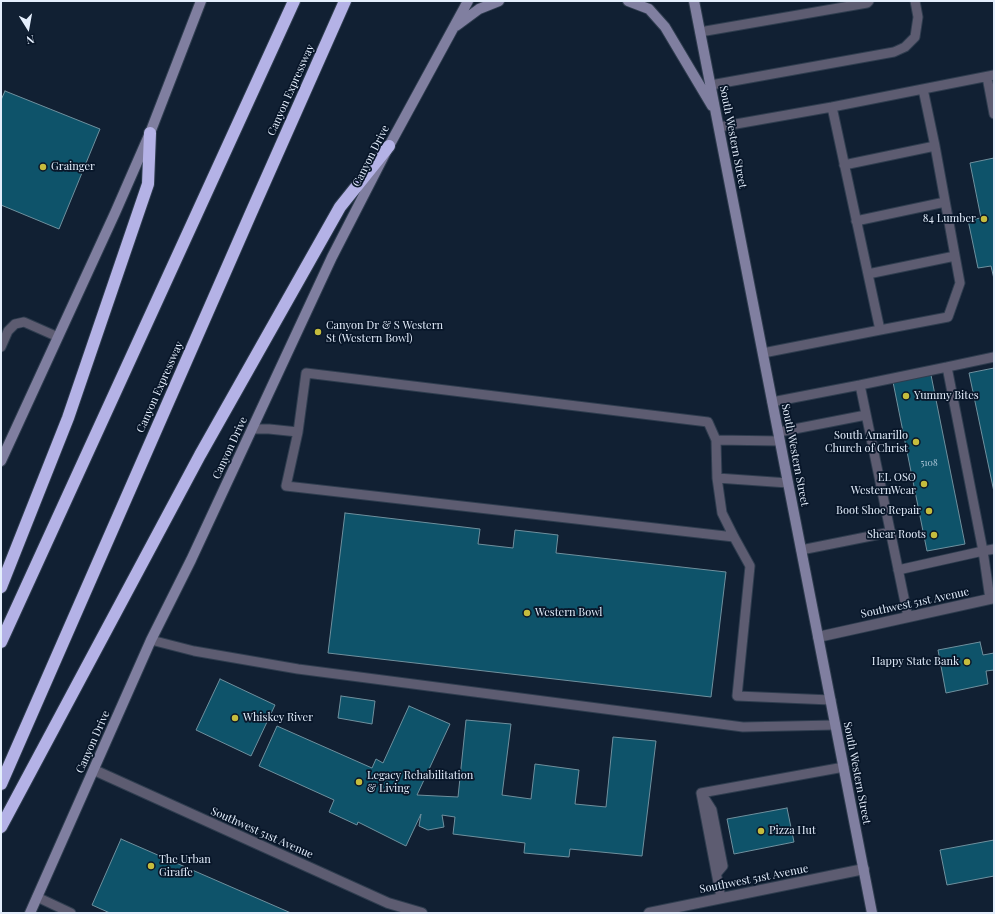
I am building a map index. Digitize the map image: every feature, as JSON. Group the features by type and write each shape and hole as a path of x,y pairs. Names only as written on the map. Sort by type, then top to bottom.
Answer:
{"highway":[{"path":"1,642 294,1"},
{"name":"Canyon Expressway","path":"1,784 251,213 346,1"},
{"path":"1,587 68,418 148,184 150,133"},
{"path":"1,827 200,455 340,207 389,146"}],"main road":[{"path":"1,461 115,213 150,133 201,1"},
{"name":"Canyon Drive","path":"30,913 151,640 191,560 332,257 389,146 468,1"},
{"path":"452,28 479,9 499,1"},
{"path":"628,1 649,9 665,27 716,111"},
{"name":"South Western Street","path":"694,1 872,913"}],"street":[{"name":"Southwest 51st Avenue","path":"818,636 992,598"},
{"name":"Southwest 51st Avenue","path":"94,770 388,903 422,913"},
{"name":"Southwest 51st Avenue","path":"649,913 864,869"}],"lane":[{"path":"711,86 900,50 915,37 918,18 915,1"},
{"path":"700,32 867,2"},
{"path":"719,127 832,107 990,76 994,114"},
{"path":"763,354 948,317 960,283 923,89"},
{"path":"832,107 880,330"},
{"path":"844,165 935,146"},
{"path":"856,221 945,202"},
{"path":"868,274 955,256"},
{"path":"1,347 8,331 16,324 24,322 58,337"},
{"path":"772,402 994,357"},
{"path":"947,367 992,598"},
{"path":"734,537 286,486 298,432 306,373 708,422 716,440 717,478 722,513 750,566 737,696 831,700"},
{"path":"860,385 908,617"},
{"path":"716,440 779,437 866,414"},
{"path":"252,428 269,428 298,432"},
{"path":"717,478 788,483"},
{"path":"801,550 891,532"},
{"path":"898,570 994,549"},
{"path":"151,640 194,651 291,668 743,728 836,725"},
{"path":"721,898 702,793 844,767"},
{"path":"37,897 71,913"}],"building":[{"name":"Grainger","path":"5,91 100,129 59,229 1,205 1,100"},
{"name":"84 Lumber","path":"994,158 994,279 991,266 978,268 968,220 981,218 970,163"},
{"path":"994,368 994,492 969,373"},
{"path":"931,375 965,544 927,551 893,382"},
{"name":"Western Bowl","path":"345,513 480,529 478,544 513,548 515,530 558,535 556,553 726,572 711,697 328,653"},
{"name":"Happy State Bank","path":"980,642 983,655 994,653 994,670 986,671 988,684 946,693 938,650"},
{"name":"Whiskey River","path":"220,679 275,705 251,756 196,730"},
{"path":"341,696 375,701 372,724 338,718"},
{"name":"Legacy Rehabilitation & Living","path":"409,706 450,724 417,795 458,797 466,720 511,724 502,795 531,799 535,764 579,770 575,804 606,807 613,737 656,741 642,856 570,849 569,857 524,853 525,843 453,834 455,817 442,815 444,827 428,830 419,826 421,814 406,846 358,822 357,825 329,812 334,800 259,766 277,726 372,768 376,759 383,763"},
{"name":"Pizza Hut","path":"787,808 794,842 734,854 727,819"},
{"path":"121,839 291,913 110,913 92,905"},
{"path":"994,840 994,876 947,885 940,850"}],"place":[{"name":"Grainger","path":"43,167"},
{"name":"84 Lumber","path":"984,219"},
{"name":"Canyon Dr & S Western St (Western Bowl)","path":"318,332"},
{"name":"Yummy Bites","path":"906,396"},
{"name":"South Amarillo Church of Christ","path":"916,442"},
{"name":"EL OSO WesternWear","path":"924,484"},
{"name":"Boot Shoe Repair","path":"929,511"},
{"name":"Shear Roots","path":"934,535"},
{"name":"Western Bowl","path":"527,613"},
{"name":"Happy State Bank","path":"967,662"},
{"name":"Whiskey River","path":"235,718"},
{"name":"Legacy Rehabilitation & Living","path":"359,782"},
{"name":"Pizza Hut","path":"761,831"},
{"name":"The Urban Giraffe","path":"151,866"}]}
